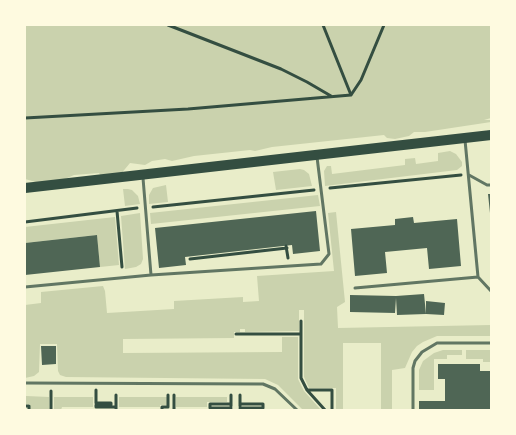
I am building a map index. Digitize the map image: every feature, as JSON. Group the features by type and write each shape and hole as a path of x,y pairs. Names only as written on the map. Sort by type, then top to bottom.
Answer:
{"main road":[{"path":"25,188 491,135"}],"lane":[{"path":"464,138 478,277 491,291"},
{"path":"25,287 321,264 329,254 317,155"},
{"path":"468,174 487,185 491,185"},
{"path":"142,175 151,276"},
{"path":"355,288 478,277"},
{"path":"413,410 413,368 414,362 422,352 437,343 491,343"},
{"path":"25,383 263,384 276,389 297,410"}],"path":[{"path":"168,25 281,69 332,97"},
{"path":"323,25 350,95"},
{"path":"25,118 188,109 350,95 363,77 384,25"},
{"path":"25,222 145,207 468,174"},
{"path":"117,211 122,267"},
{"path":"190,258 287,248"},
{"path":"301,321 301,378 307,390 325,410"},
{"path":"236,334 301,334"},
{"path":"51,383 51,410"},
{"path":"96,383 96,403 111,403 111,405 96,405 96,407 116,408 116,395"},
{"path":"307,390 332,390 332,410"},
{"path":"162,409 162,407 168,407 168,395"},
{"path":"174,395 174,409"},
{"path":"231,395 231,407"},
{"path":"240,395 240,407"},
{"path":"210,404 231,407 210,408 210,404"},
{"path":"263,404 263,408 240,407 263,404"},
{"path":"25,406 29,406 29,410"}],"green space":[{"path":"25,25 491,25 491,118 484,120 491,120 491,122 414,132 409,136 395,139 387,138 384,135 272,147 255,151 194,156 172,161 165,159 152,161 145,165 130,163 120,175 103,179 99,173 74,175 43,184 25,179"},
{"path":"450,151 456,154 462,162 462,166 457,170 325,186 324,171 327,166 331,166 332,174 405,165 405,159 415,158 416,164 438,161 438,153"},
{"path":"300,169 309,174 312,186 276,190 273,172"},
{"path":"166,185 168,202 149,204 149,195 153,188"},
{"path":"123,189 128,189 138,196 140,204 125,206"},
{"path":"318,195 320,206 151,224 150,213"},
{"path":"336,212 345,302 337,307 338,328 491,325 491,336 437,336 417,346 412,352 405,368 392,370 392,410 381,410 381,343 343,343 343,410 336,410 336,388 309,388 304,377 304,310 299,310 299,331 245,332 245,329 240,329 240,332 234,332 234,338 123,339 123,353 282,352 282,337 298,337 298,379 304,391 321,410 303,410 278,385 265,379 66,377 60,375 58,371 57,344 40,344 39,372 34,376 25,378 25,305 41,303 41,292 103,286 107,313 174,309 174,301 243,297 243,302 259,301 257,276 334,271 328,213"},
{"path":"140,213 143,259 141,264 136,267 125,269 121,216"},
{"path":"115,217 119,265 100,267 97,235 25,243 25,227"},
{"path":"443,350 462,350 462,355 447,355 447,359 434,359 434,390 419,390 419,370 423,361 434,353"},
{"path":"466,350 491,350 491,362 483,362 483,359 466,359"},
{"path":"26,396 49,397 49,410 30,410 30,404 26,404"},
{"path":"54,397 93,397 93,407 62,407 61,410 54,410"},
{"path":"119,397 167,397 167,405 160,405 160,407 119,407"},
{"path":"176,397 227,397 227,402 207,402 207,407 176,407"}],"building":[{"path":"488,194 491,194 491,213 490,213"},
{"path":"316,211 320,251 293,254 292,245 185,257 186,265 159,268 155,228"},
{"path":"413,217 414,223 457,219 461,266 429,269 427,248 385,252 387,273 355,276 351,229 395,225 395,219"},
{"path":"97,235 100,267 25,275 25,243"},
{"path":"424,294 426,314 397,315 396,298 395,313 350,312 350,295 396,296"},
{"path":"426,301 445,303 444,315 426,314"},
{"path":"41,346 56,346 56,364 42,365"},
{"path":"438,364 480,364 480,371 491,371 491,410 419,410 419,401 445,401 445,379 438,379"}]}
